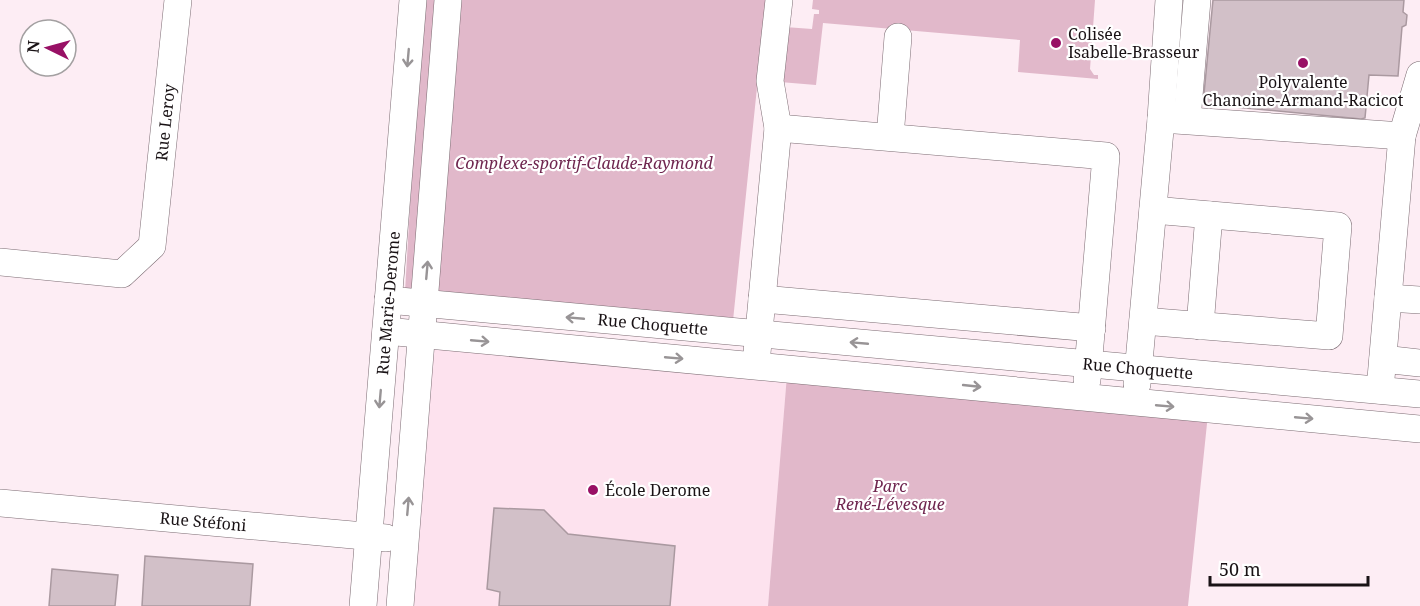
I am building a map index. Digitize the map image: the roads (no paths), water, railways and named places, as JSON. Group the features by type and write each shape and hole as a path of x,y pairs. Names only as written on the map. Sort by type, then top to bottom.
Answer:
{"street":[{"name":"Rue Leroy","path":"0,262 122,274 152,246 178,0"},
{"name":"Rue Marie-Derome","path":"363,606 413,0"},
{"path":"400,606 448,0"},
{"path":"755,366 778,128 770,81 778,0"},
{"path":"1169,0 1174,119"},
{"path":"1136,403 1153,210 1174,119 1197,0"},
{"path":"890,137 898,37"},
{"path":"1380,390 1402,136 1420,75"},
{"path":"1174,119 1402,136"},
{"path":"778,128 1106,156 1086,399"},
{"path":"1143,321 1329,336 1338,226 1153,210"},
{"path":"1200,326 1209,215"},
{"path":"1388,298 1420,300"},
{"path":"762,299 1092,328"},
{"name":"Rue Choquette","path":"388,300 1420,394"},
{"name":"Rue Choquette","path":"386,331 1420,429"},
{"path":"914,380 917,348"},
{"path":"1383,359 1420,363"},
{"path":"1246,413 1250,378"},
{"name":"Rue Stéfoni","path":"0,503 405,540"}],"place":[{"name":"Colisée Isabelle-Brasseur","path":"1056,43"},
{"name":"Polyvalente Chanoine-Armand-Racicot","path":"1303,63"},
{"name":"École Derome","path":"593,490"}],"park label":[{"name":"Complexe-sportif-Claude-Raymond","path":"584,163"},
{"name":"Parc René-Lévesque","path":"890,495"}]}
